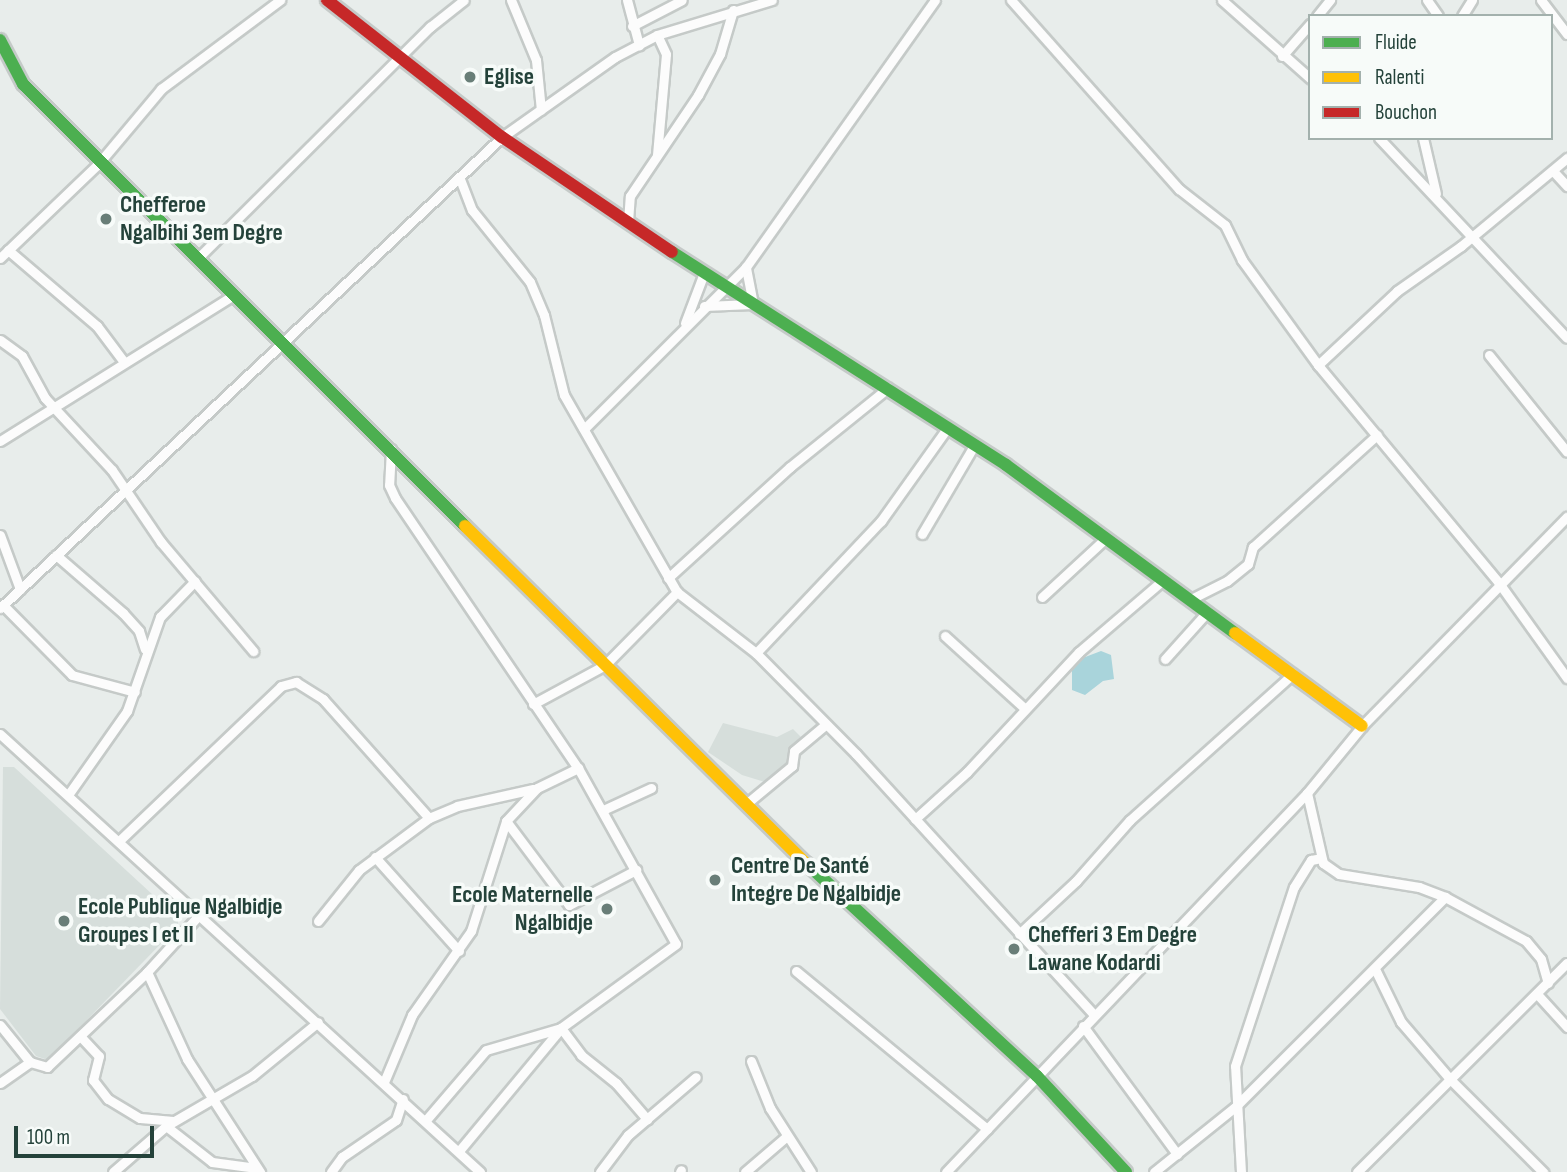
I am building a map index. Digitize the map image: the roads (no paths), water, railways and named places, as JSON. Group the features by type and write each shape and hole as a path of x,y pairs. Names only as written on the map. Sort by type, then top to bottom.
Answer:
{"street":[{"path":"0,258 99,163 161,89 280,0"},
{"path":"327,0 502,137 704,273 975,444 1208,611 1362,726"},
{"path":"200,256 402,57 464,0"},
{"path":"511,0 536,60 541,110"},
{"path":"627,0 639,45"},
{"path":"632,26 682,0"},
{"path":"135,692 72,674 2,607 502,137 657,35 772,0"},
{"path":"583,429 746,267 935,0"},
{"path":"1011,0 1179,189 1225,225 1242,260 1318,365 1499,583 1567,678"},
{"path":"1222,0 1308,76"},
{"path":"1541,0 1552,14"},
{"path":"628,222 630,196 720,54 733,10"},
{"path":"1553,15 1567,33"},
{"path":"1282,56 1308,26"},
{"path":"657,35 666,54 657,157"},
{"path":"0,40 23,84 99,163 200,256 281,343 391,449 746,804 1037,1076 1126,1172"},
{"path":"1381,140 1437,195 1567,338"},
{"path":"1423,140 1437,195"},
{"path":"1318,365 1397,291 1473,236 1567,158"},
{"path":"1553,171 1567,186"},
{"path":"460,179 472,210 509,253 537,297 564,395 677,592 756,653 915,819 1094,1015"},
{"path":"8,250 97,326 124,362"},
{"path":"746,267 753,304"},
{"path":"683,328 704,273"},
{"path":"0,440 234,295"},
{"path":"704,306 753,304"},
{"path":"0,340 22,356 51,406 112,470 123,491 253,651"},
{"path":"1489,355 1567,452"},
{"path":"875,379 875,398"},
{"path":"668,578 790,467 888,388"},
{"path":"756,653 881,521 948,427"},
{"path":"1191,600 1227,581 1248,564 1253,547 1377,436"},
{"path":"922,534 975,444"},
{"path":"391,449 389,485 396,498 578,768 676,944 561,1028 459,1151"},
{"path":"946,1172 1307,793 1362,726 1567,516"},
{"path":"0,535 20,589"},
{"path":"1042,597 1106,538"},
{"path":"56,555 139,631 153,636"},
{"path":"915,819 967,772 1079,652 1163,580"},
{"path":"68,795 114,732 135,692 145,649 160,617 195,582"},
{"path":"533,704 605,665 677,592"},
{"path":"1165,659 1208,611"},
{"path":"139,631 145,649"},
{"path":"945,636 1024,708"},
{"path":"1019,934 1076,881 1130,820 1293,674"},
{"path":"120,840 281,686 296,682 323,698 429,818"},
{"path":"746,804 792,766 794,751 824,726"},
{"path":"0,734 4,742 120,840 480,1172"},
{"path":"318,921 346,883 375,857 429,818 457,806 537,788 578,768"},
{"path":"384,1082 412,1014 459,951 478,915 487,869 506,821 537,788"},
{"path":"603,810 651,788"},
{"path":"1307,793 1321,858 1339,874 1419,887 1445,897 1526,941 1541,959 1548,983"},
{"path":"506,821 569,905 636,870"},
{"path":"375,857 459,951"},
{"path":"1241,1172 1235,1066 1285,912 1305,869 1321,858"},
{"path":"1154,1172 1236,1106 1445,897"},
{"path":"0,1025 30,1062 47,1067 147,972 200,914"},
{"path":"1357,1172 1567,963"},
{"path":"1375,969 1401,1022 1450,1079 1543,1172"},
{"path":"796,971 987,1129"},
{"path":"147,972 187,1059 259,1170"},
{"path":"1537,994 1567,1027"},
{"path":"113,1172 169,1123 214,1101 279,1056 318,1022"},
{"path":"1083,1026 1177,1154"},
{"path":"561,1028 580,1055 615,1083 647,1119"},
{"path":"426,1120 486,1050 561,1028"},
{"path":"81,1037 100,1056 93,1080 108,1099 140,1118 169,1123 212,1161 259,1170"},
{"path":"751,1061 787,1136 811,1172"},
{"path":"0,1083 30,1062"},
{"path":"600,1172 628,1135 696,1077"},
{"path":"331,1172 342,1157 396,1120 403,1099"},
{"path":"745,1172 787,1136"}],"water":[{"path":"1101,651 1111,655 1114,679 1103,681 1085,695 1072,690 1072,662"}],"place":[{"name":"Eglise","path":"470,77"},
{"name":"Chefferoe Ngalbihi 3em Degre","path":"106,219"},
{"name":"Centre De Santé Integre De Ngalbidje","path":"715,880"},
{"name":"Ecole Maternelle Ngalbidje","path":"607,909"},
{"name":"Ecole Publique Ngalbidje Groupes I et II","path":"64,921"},
{"name":"Chefferi 3 Em Degre Lawane Kodardi","path":"1014,949"}]}
